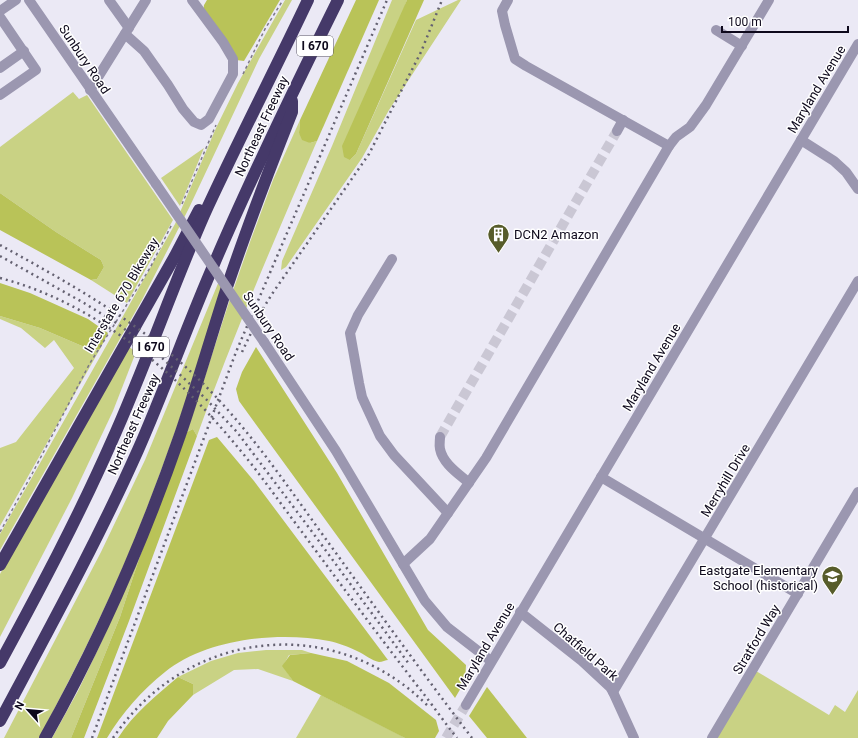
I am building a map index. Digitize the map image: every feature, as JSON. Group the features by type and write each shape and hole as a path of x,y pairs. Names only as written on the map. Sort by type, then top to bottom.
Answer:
{"highway":[{"name":"Northeast Freeway","path":"0,663 36,597 107,452 132,395 204,217 308,0"},
{"name":"Northeast Freeway","path":"0,721 82,566 138,450 221,248 258,164 338,0"},
{"path":"0,565 175,256 254,99 295,27"},
{"path":"46,738 100,630 151,513 180,436 251,218 292,112 292,92"}],"street":[{"path":"0,11 16,0"},
{"name":"Sunbury Road","path":"29,0 264,342 336,451 426,601 443,622 491,661"},
{"path":"109,0 127,31 144,51 183,109 194,122 201,125 210,119 233,74 233,59 223,42 192,0"},
{"path":"90,90 146,0"},
{"path":"508,0 502,11 515,59 669,146"},
{"path":"403,564 430,539 470,483 669,146 676,137 690,127 706,105 769,0"},
{"path":"0,16 36,70 0,95"},
{"path":"716,30 742,46"},
{"name":"Maryland Avenue","path":"466,705 858,44"},
{"path":"0,68 24,51"},
{"path":"617,131 623,120"},
{"path":"801,140 834,161 846,172 858,189"},
{"path":"392,260 358,315 350,332 362,397 380,436 394,454 448,513"},
{"name":"Merryhill Drive","path":"613,692 858,281"},
{"path":"440,436 440,450 444,460 470,483"},
{"path":"601,477 798,594"},
{"name":"Stratford Way","path":"712,738 858,492"},
{"name":"Chatfield Park","path":"520,612 600,677 613,692 634,738"}],"path":[{"path":"240,78 265,29 283,0"},
{"path":"181,206 219,121"},
{"name":"Interstate 670 Bikeway","path":"0,532 90,363 150,268 174,220"}],"green space":[{"path":"207,0 280,0 244,61 236,60 203,13 204,5"},
{"path":"285,0 292,0 259,59 189,208 142,300 0,550 0,534 175,224 216,128 238,83"},
{"path":"356,0 379,0 317,141 310,143 302,140 299,133 300,120"},
{"path":"392,0 407,0 350,160 356,154 416,20 458,0 461,0 389,110 362,158 286,267 281,270 282,261 332,146"},
{"path":"407,0 424,0 356,154 350,160 344,157 342,146"},
{"path":"73,92 79,99 87,95 173,220 127,303 91,280 97,279 104,267 101,260 56,232 0,193 0,147"},
{"path":"300,120 299,133 310,143 317,141 240,324 197,436 193,429 187,432 229,302 273,180"},
{"path":"204,148 180,206 161,178"},
{"path":"0,193 56,232 101,260 104,267 97,279 91,280 0,230"},
{"path":"219,281 224,282 192,383 169,449 131,548 99,620 39,738 4,738 101,552 145,460"},
{"path":"0,283 30,293 88,319 108,333 100,349 89,349 40,328 0,316"},
{"path":"0,316 40,328 89,349 100,349 0,526 0,448 16,442 74,368 54,340 45,348 21,328 0,319"},
{"path":"128,346 136,352 113,411 72,498 0,637 0,574"},
{"path":"256,347 337,473 428,630 466,665 465,681 455,698 239,401 236,389 242,372"},
{"path":"193,429 197,436 84,738 71,738 120,617 140,556 187,432"},
{"path":"217,437 254,481 388,660 380,662 376,661 343,645 309,638 266,638 243,640 221,645 182,661 165,672 148,686 133,702 107,738 97,738 209,440"},
{"path":"140,556 120,617 71,738 52,738 78,691"},
{"path":"266,650 302,650 311,653 289,655 283,666 293,681 258,669 234,670 193,695 193,684 178,677 211,661 238,653"},
{"path":"311,653 347,661 389,683 436,720 439,731 435,738 405,738 293,681 282,666 290,655"},
{"path":"756,671 829,715 835,705 845,712 858,690 858,738 716,738"},
{"path":"178,677 193,684 193,695 168,721 157,738 118,738 138,713"},
{"path":"487,687 527,738 487,738 469,716"},
{"path":"321,695 400,735 405,738 296,738"}],"tunnel":[{"path":"440,437 617,131"},
{"path":"446,738 466,705"}],"railway":[{"path":"92,738 236,352 387,0"},
{"path":"242,352 261,312 272,294 369,154 421,52 442,0"},
{"path":"0,245 65,282 128,321 167,351 211,391 268,459 414,661 472,738"},
{"path":"0,256 84,303 118,324 161,357 205,398 237,432 409,664"},
{"path":"0,278 35,289 68,304 100,322 130,343 186,390 252,465 457,738"},
{"path":"113,738 144,701 180,674 220,655 262,646 306,646 349,656 390,675 427,705"}],"place":[{"name":"DCN2 Amazon","path":"498,254"},
{"name":"Eastgate Elementary School (historical)","path":"833,596"}]}
